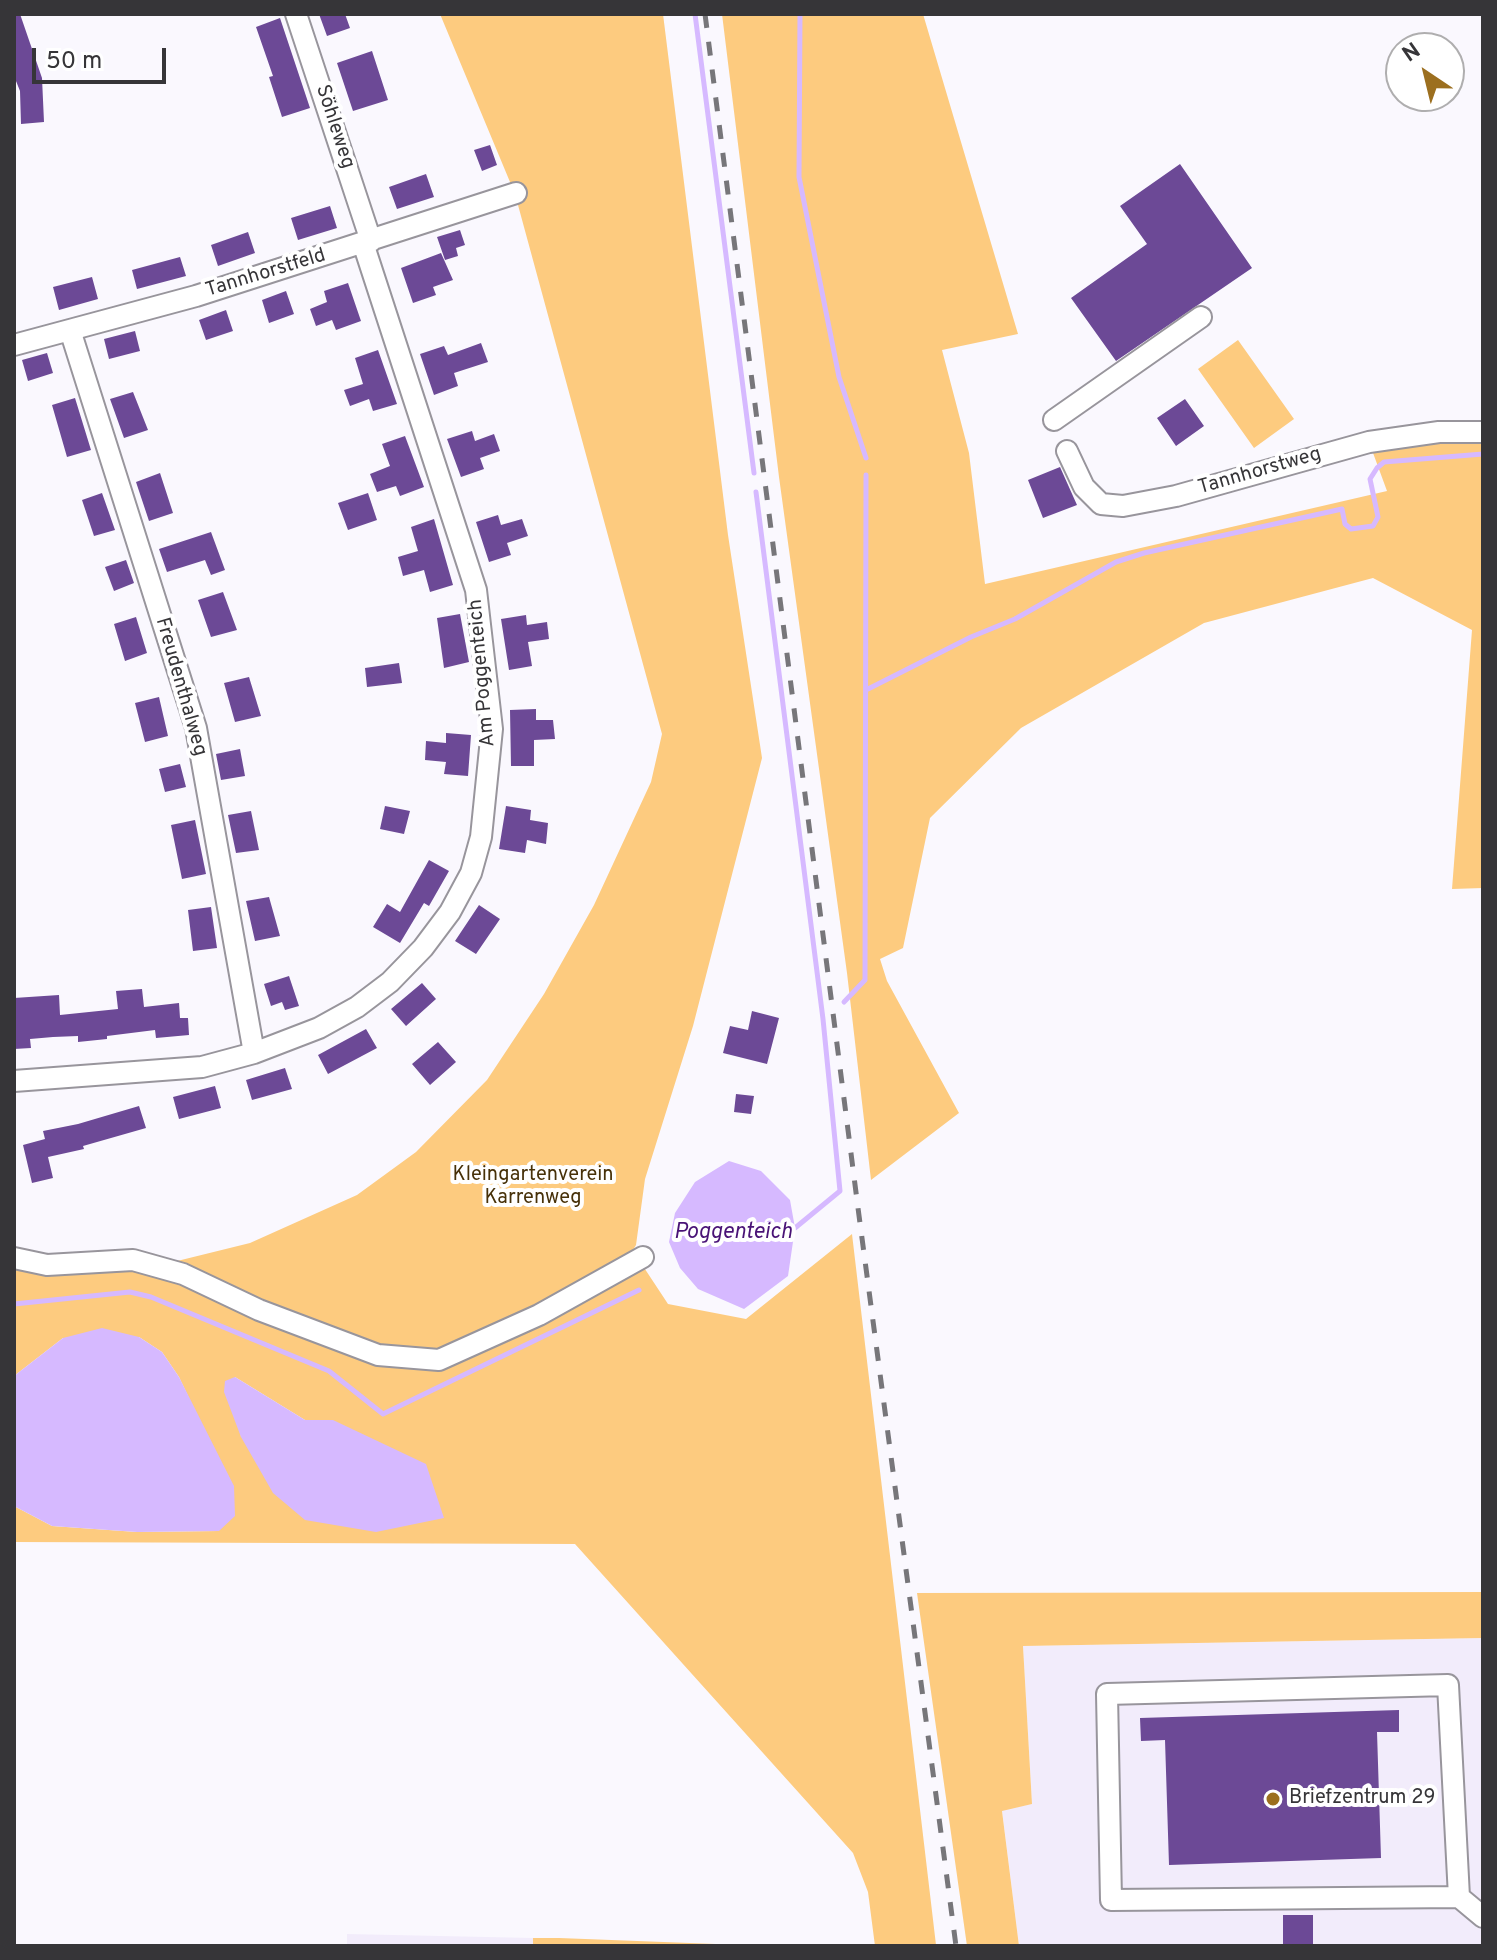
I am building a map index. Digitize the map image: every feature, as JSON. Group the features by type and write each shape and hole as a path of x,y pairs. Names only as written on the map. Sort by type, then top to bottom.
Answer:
{"street":[{"name":"Söhleweg","path":"296,14 367,242"},
{"name":"Tannhorstfeld","path":"14,345 196,296 516,193"},
{"name":"Am Poggenteich","path":"14,1081 202,1067 254,1053 319,1028 357,1007 390,982 423,948 450,912 471,873 481,837 492,729 476,590 367,242"},
{"path":"1054,420 1201,317"},
{"name":"Freudenthalweg","path":"70,330 196,728 254,1053"},
{"name":"Tannhorstweg","path":"1067,451 1084,487 1101,504 1123,506 1176,496 1369,442 1439,432 1483,432"},
{"path":"14,1258 47,1265 133,1260 183,1274 259,1310 378,1355 439,1360 539,1315 643,1257"},
{"path":"1459,1897 1448,1685 1107,1694 1111,1900 1459,1897 1483,1917"}],"shaded area":[{"path":"1483,1638 1483,1946 1019,1946 1002,1810 1032,1804 1023,1646"},
{"path":"347,1934 533,1938 533,1946 347,1946"}],"green space":[{"name":"Kleingartenverein Karrenweg","path":"440,14 663,14 728,535 762,758 693,1026 645,1179 636,1245 627,1260 639,1260 668,1304 746,1319 852,1234 936,1945 933,1946 875,1946 868,1892 853,1853 575,1544 14,1542 14,1506 52,1526 137,1532 218,1531 201,1424 179,1377 162,1352 139,1337 63,1338 14,1376 14,1258 165,1264 250,1243 357,1195 416,1152 487,1080 544,994 594,905 651,782 662,734 515,194","holes":["235,1377 305,1420 333,1420 241,1437"]},
{"path":"722,14 923,14 1018,334 942,350 969,453 985,584 1387,491 1369,442 1483,433 1483,888 1452,889 1472,630 1373,578 1204,623 1021,728 930,818 903,948 880,959 887,981 959,1113 871,1180 847,973 779,477"},
{"path":"1238,340 1294,419 1254,448 1198,369"},
{"path":"1483,1592 1483,1638 1023,1646 1032,1804 1002,1811 1019,1946 967,1946 917,1593"},
{"path":"533,1938 559,1938 768,1946 533,1946"}],"water":[{"name":"Poggenteich","path":"729,1161 761,1171 790,1200 795,1228 788,1276 744,1309 698,1289 680,1268 669,1242 675,1213 695,1182"},
{"path":"102,1328 139,1337 162,1352 179,1377 234,1486 235,1516 219,1531 137,1532 52,1526 14,1506 14,1376 63,1338"},
{"path":"235,1377 305,1420 333,1420 426,1464 444,1518 376,1532 305,1520 273,1493 241,1437 224,1392 225,1381"}],"building":[{"path":"14,14 20,14 42,78 44,122 21,124 20,91 14,76"},
{"path":"319,14 345,14 350,28 327,36"},
{"path":"280,18 310,108 282,117 269,77 273,76 256,27"},
{"path":"372,51 388,100 353,111 337,63"},
{"path":"490,145 497,165 482,171 474,150"},
{"path":"1180,164 1252,268 1116,361 1071,298 1147,244 1120,206"},
{"path":"426,174 434,197 397,209 389,187"},
{"path":"330,206 337,228 298,240 291,218"},
{"path":"460,230 465,245 456,248 458,256 445,260 437,237"},
{"path":"248,232 255,253 218,266 211,245"},
{"path":"441,253 453,280 433,287 436,295 413,303 401,268"},
{"path":"180,257 186,276 137,289 132,270"},
{"path":"92,277 98,299 59,310 53,287"},
{"path":"348,283 361,321 336,330 332,320 316,326 310,309 327,302 324,291"},
{"path":"286,291 294,314 269,323 262,300"},
{"path":"226,310 233,331 206,340 199,320"},
{"path":"135,331 140,351 109,359 104,339"},
{"path":"481,343 488,362 454,373 458,386 434,395 420,354 444,346 448,355"},
{"path":"378,350 397,404 373,411 369,399 350,406 344,390 363,384 355,358"},
{"path":"47,353 53,373 28,381 22,360"},
{"path":"133,392 148,430 124,438 110,399"},
{"path":"75,398 91,450 67,457 52,405"},
{"path":"1185,399 1204,426 1176,446 1157,418"},
{"path":"472,431 475,441 494,434 500,451 480,458 484,469 461,477 447,439"},
{"path":"405,436 424,487 400,496 396,486 377,492 370,474 390,466 382,444"},
{"path":"1060,467 1077,505 1043,518 1028,480"},
{"path":"160,473 173,513 149,521 136,482"},
{"path":"102,493 115,530 94,536 82,500"},
{"path":"368,493 377,520 348,530 338,503"},
{"path":"498,515 501,525 522,519 528,536 507,543 511,555 489,562 476,522"},
{"path":"434,519 453,585 430,592 424,570 403,576 398,557 418,551 411,527"},
{"path":"211,532 225,570 211,575 205,560 167,572 159,549"},
{"path":"126,560 134,583 114,591 105,567"},
{"path":"223,592 237,630 211,637 198,600"},
{"path":"460,614 469,662 444,668 437,618"},
{"path":"526,615 527,625 547,622 549,639 528,642 532,666 509,670 501,619"},
{"path":"136,617 147,653 125,661 114,624"},
{"path":"399,663 402,683 367,687 365,668"},
{"path":"249,677 261,716 235,722 224,683"},
{"path":"159,697 168,736 145,742 135,703"},
{"path":"536,709 536,720 553,720 555,739 534,740 534,766 511,766 510,710"},
{"path":"446,733 471,735 468,776 444,774 446,762 425,760 426,741 446,743"},
{"path":"240,749 245,776 221,780 216,754"},
{"path":"180,764 186,787 165,792 159,769"},
{"path":"385,806 410,811 404,834 380,829"},
{"path":"506,806 531,810 530,820 548,823 546,844 527,840 525,853 499,849"},
{"path":"251,811 259,850 236,853 228,815"},
{"path":"195,820 206,874 182,879 171,825"},
{"path":"429,860 449,871 429,906 424,903 400,943 373,927 387,904 400,912"},
{"path":"269,897 280,936 255,941 246,901"},
{"path":"479,905 500,919 476,954 455,941"},
{"path":"211,907 217,948 193,951 188,910"},
{"path":"289,976 299,1006 285,1010 282,1002 271,1006 264,984"},
{"path":"422,983 436,999 406,1026 391,1009"},
{"path":"142,989 144,1007 179,1003 180,1018 188,1018 189,1035 156,1038 155,1030 78,1042 78,1036 53,1037 30,1039 31,1048 14,1049 14,998 59,995 60,1015 118,1009 116,991"},
{"path":"752,1011 779,1018 767,1064 723,1053 730,1026 748,1030"},
{"path":"366,1029 377,1048 328,1074 318,1055"},
{"path":"438,1042 456,1062 430,1085 412,1064"},
{"path":"285,1068 292,1089 252,1100 246,1080"},
{"path":"215,1086 221,1108 179,1119 173,1097"},
{"path":"736,1094 754,1096 751,1114 734,1112"},
{"path":"139,1106 146,1128 83,1146 84,1149 48,1157 53,1178 32,1183 23,1145 45,1139 43,1131"},
{"name":"Briefzentrum 29","path":"1399,1710 1399,1732 1377,1732 1381,1858 1169,1865 1165,1740 1141,1741 1140,1718"},
{"path":"1283,1915 1313,1915 1313,1945 1283,1945"}],"waterway":[{"path":"695,14 754,473"},
{"path":"800,14 799,177 839,377 866,458"},
{"path":"868,689 971,637 1015,619 1116,562 1342,509 1345,524 1351,529 1373,526 1378,517 1370,479 1384,462 1483,454"},
{"path":"844,1002 865,980 866,475"},
{"path":"756,492 823,1019 840,1191 795,1228"},
{"path":"14,1304 130,1292 151,1297 329,1371 383,1414 639,1290"}],"railway":[{"path":"705,14 956,1946"}],"place":[{"name":"Briefzentrum 29","path":"1273,1799"}]}
